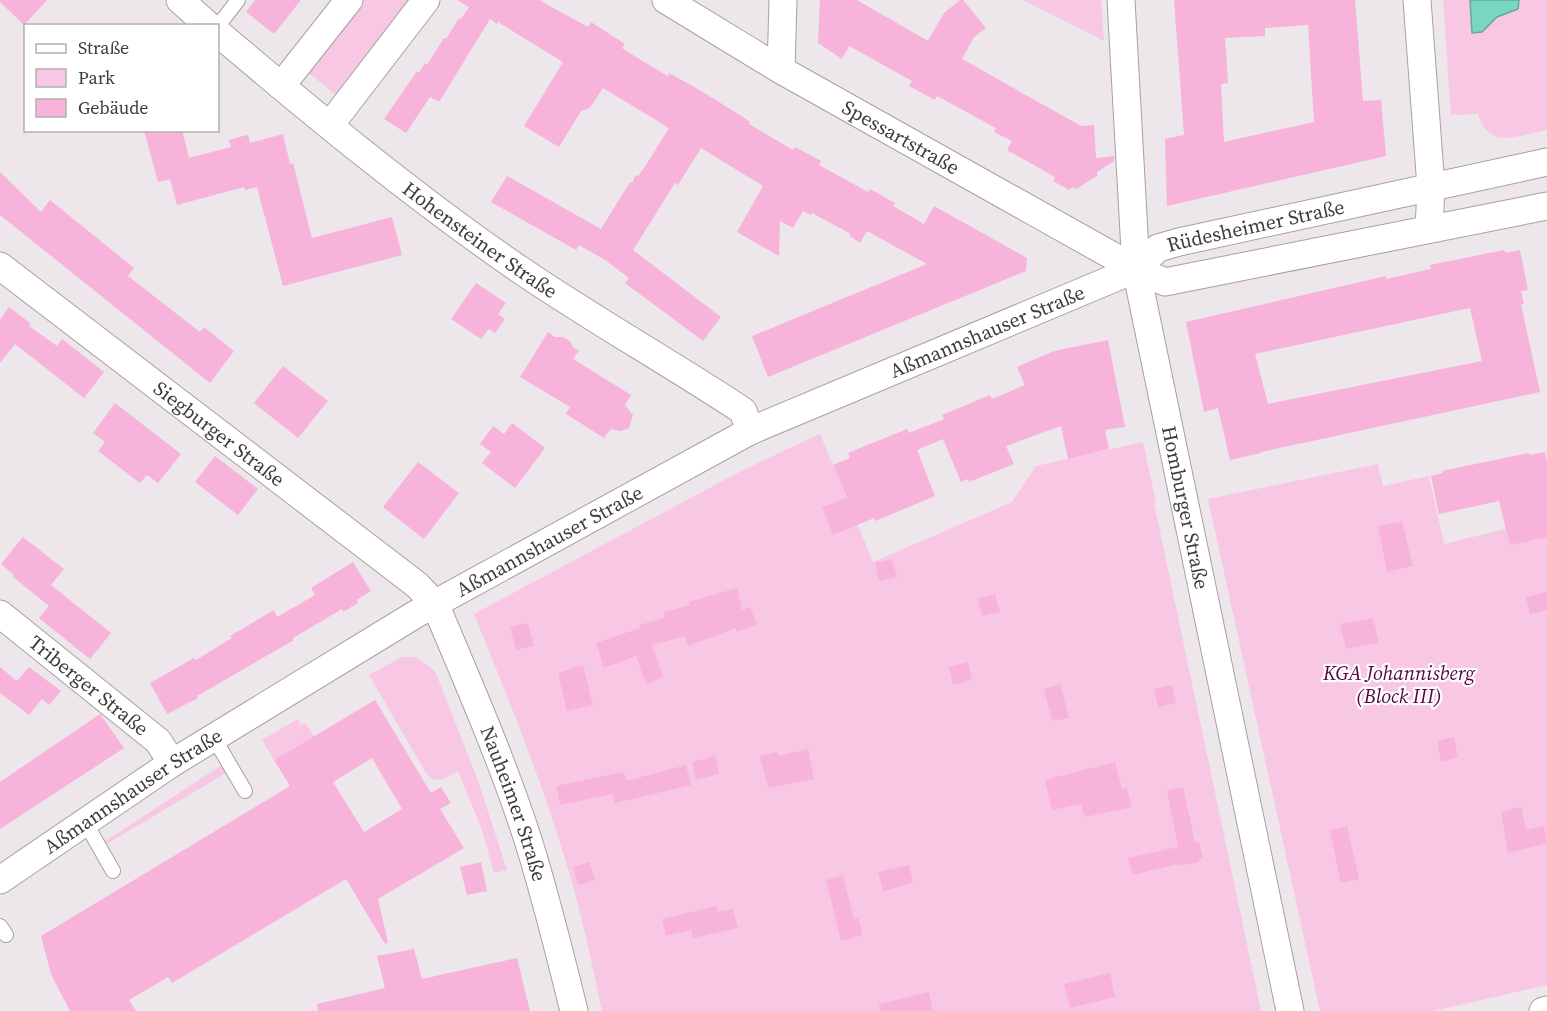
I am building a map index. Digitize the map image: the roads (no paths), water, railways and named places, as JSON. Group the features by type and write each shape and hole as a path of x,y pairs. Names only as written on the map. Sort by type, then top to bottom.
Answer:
{"street":[{"path":"180,0 207,24"},
{"path":"281,86 349,0"},
{"path":"330,125 426,0"},
{"name":"Spessartstraße","path":"666,0 781,70 1136,269"},
{"path":"781,70 783,0"},
{"name":"Homburger Straße","path":"1121,0 1136,269 1290,1011"},
{"path":"1418,0 1431,187 1429,229"},
{"name":"Hohensteiner Straße","path":"219,34 433,207 564,299 743,411 750,430"},
{"name":"Rüdesheimer Straße","path":"1547,162 1158,248 1136,269 1165,282 1547,206"},
{"name":"Siegburger Straße","path":"0,266 417,585 435,604"},
{"name":"Aßmannshauser Straße","path":"0,880 172,763 435,604 750,430 1136,269"},
{"name":"Nauheimer Straße","path":"435,604 501,764 528,840 552,921 574,1011"},
{"name":"Triberger Straße","path":"0,615 158,741 172,763"}],"lane":[{"path":"219,25 238,0"},
{"path":"214,738 245,791"},
{"path":"85,822 113,871"}],"park label":[{"name":"KGA Johannisberg (Block III)","path":"1399,684"}]}
